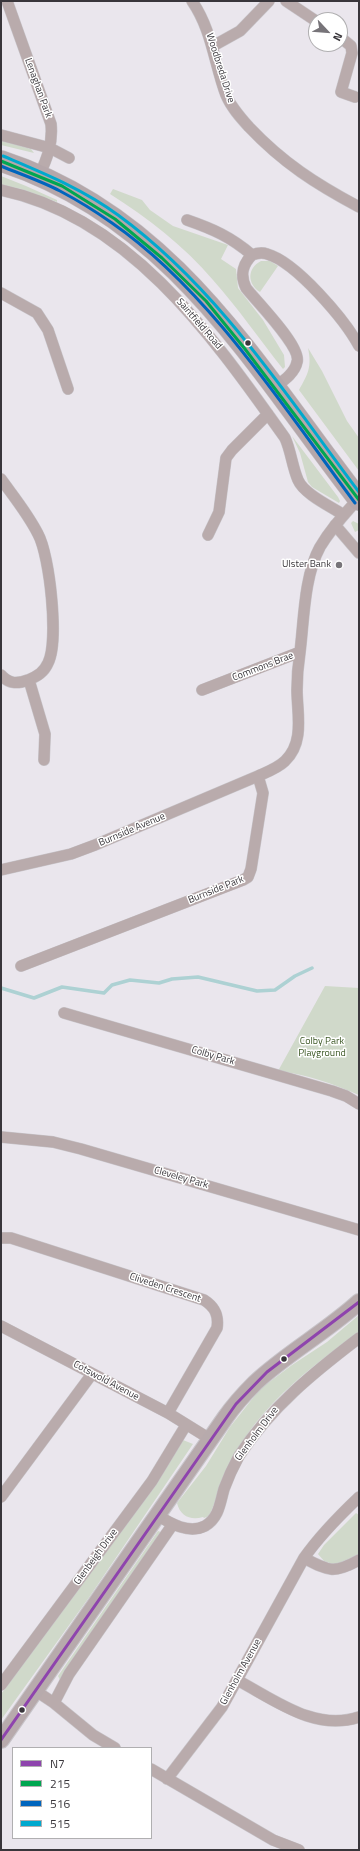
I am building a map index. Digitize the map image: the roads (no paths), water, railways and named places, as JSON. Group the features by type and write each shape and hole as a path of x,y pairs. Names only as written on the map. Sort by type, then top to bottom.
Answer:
{"highway":[{"name":"Saintfield Road","path":"1,160 39,176 77,195 130,229 168,262 224,320 359,500"}],"street":[{"name":"Lenaghan Park","path":"7,1 49,115 52,133 50,148 39,176"},
{"name":"Woodbreda Drive","path":"192,1 199,11 213,46 226,96 232,107 283,160 303,175 359,207"},
{"path":"213,46 240,31 270,1"},
{"path":"286,1 308,16"},
{"path":"348,44 351,46 352,53 341,92 355,97"},
{"path":"1,135 50,148 69,158"},
{"name":"Saintfield Road","path":"1,190 39,200 65,212 88,226 138,263 160,282 201,325 239,373 285,438 290,447 298,479 302,487 342,514"},
{"path":"187,220 214,229 237,242 252,255"},
{"path":"275,387 293,371 298,361 297,352 290,340 244,284 242,279 242,270 246,260 252,255 265,253 283,262 306,281 346,326 359,346"},
{"path":"1,293 37,314 48,330 68,388"},
{"path":"208,535 219,512 226,458 268,414"},
{"path":"1,478 39,535 48,564 52,596 53,644 49,662 41,674 29,680 12,683 1,675"},
{"name":"Commons Brae","path":"202,690 300,652 312,568 320,549 334,525 342,514 359,500"},
{"path":"334,525 359,553"},
{"path":"258,776 277,767 286,760 297,738 300,722 298,692 300,652"},
{"path":"29,680 45,734 44,760"},
{"name":"Burnside Avenue","path":"1,870 71,854 95,846 258,776"},
{"name":"Burnside Park","path":"22,966 248,877 251,870 262,793 258,776"},
{"name":"Colby Park","path":"64,1013 332,1091 346,1096 359,1104"},
{"name":"Cleveley Park","path":"1,1137 53,1142 81,1149 359,1230"},
{"name":"Cliveden Crescent","path":"1,1238 18,1240 204,1300 212,1305 218,1321 217,1328 168,1414"},
{"path":"1,1740 210,1439 241,1397 255,1382 359,1302"},
{"name":"Cotswold Avenue","path":"1,1326 168,1414 210,1439"},
{"name":"Glenholm Drive","path":"157,1515 183,1528 205,1526 211,1521 216,1515 233,1467 254,1435 271,1413 306,1379 359,1338"},
{"path":"1,1497 92,1374"},
{"name":"Glenbeigh Drive","path":"1,1685 152,1481 186,1425"},
{"name":"Glenholm Avenue","path":"167,1779 222,1707 304,1558 329,1525 358,1500"},
{"path":"54,1703 69,1674 173,1524"},
{"path":"304,1558 332,1570 339,1570 359,1560"},
{"path":"237,1680 314,1719 340,1722 359,1717"},
{"path":"36,1691 54,1703 93,1735 113,1747"},
{"path":"152,1770 273,1840 299,1850"}],"waterway":[{"path":"1,988 34,998 62,987 104,993 112,985 130,980 159,983 172,979 198,977 257,991 275,990 295,976 312,968"}],"place":[{"name":"Ulster Bank","path":"339,565"}],"park label":[{"name":"Colby Park Playground","path":"322,1048"}]}
